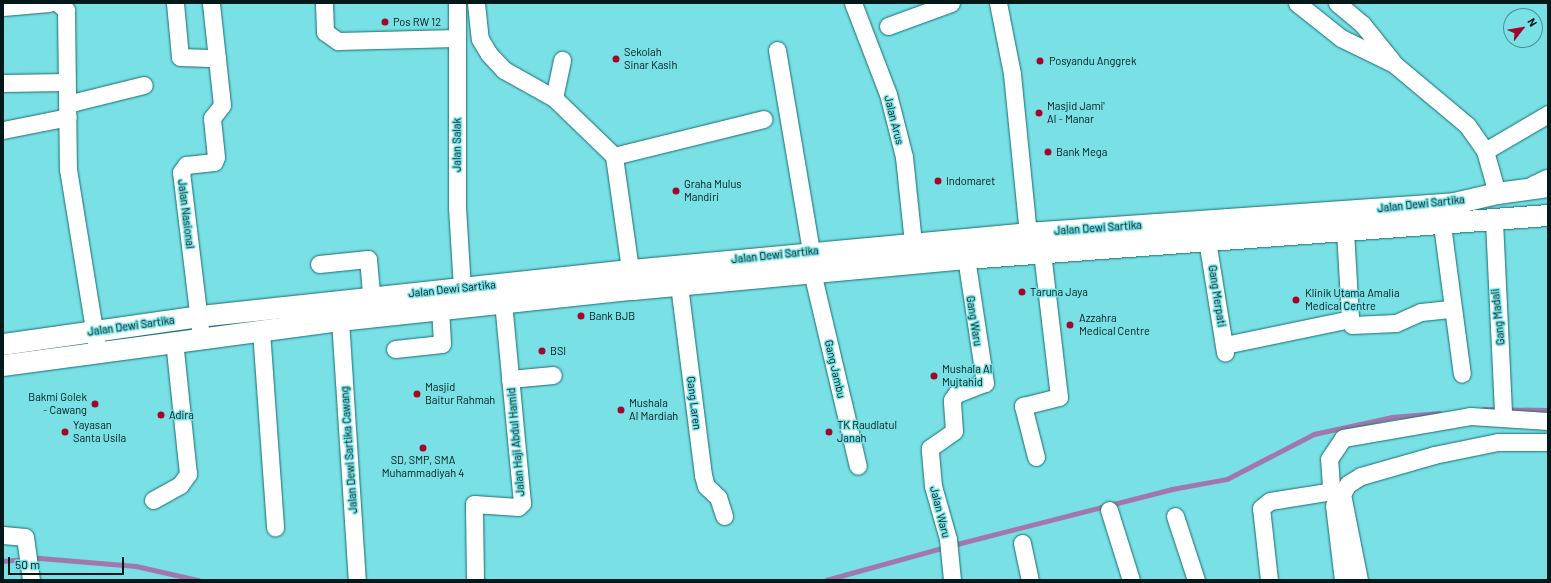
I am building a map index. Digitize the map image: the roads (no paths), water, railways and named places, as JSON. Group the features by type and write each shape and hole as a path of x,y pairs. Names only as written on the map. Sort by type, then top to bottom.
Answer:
{"main road":[{"name":"Jalan Dewi Sartika","path":"3,365 201,337 261,331 340,320 503,303 632,279 679,285 811,262 913,242 1454,203 1497,193 1544,185"},
{"name":"Jalan Dewi Sartika","path":"3,344 199,316 462,288 632,279 811,262 966,258 1207,240 1442,225 1548,215"}],"street":[{"path":"3,7 49,3"},
{"path":"58,3 66,10 68,169 97,351"},
{"path":"175,3 180,57 217,58"},
{"name":"Jalan Nasional","path":"201,337 181,172 186,165 216,160 212,118 222,105 211,3"},
{"path":"324,3 325,32 338,41 457,38"},
{"name":"Jalan Salak","path":"457,3 457,206 462,288"},
{"path":"476,3 480,39 489,54 504,70 554,98 614,156 632,279"},
{"name":"Jalan Arus","path":"853,3 888,94 902,150 913,242"},
{"path":"888,26 951,3"},
{"path":"998,3 1012,74 1028,233"},
{"path":"1297,3 1341,38 1394,64"},
{"path":"1337,3 1363,25 1394,64 1467,125 1485,151 1497,193"},
{"name":"Gang Jambu","path":"777,50 811,262 858,466"},
{"path":"554,98 562,60"},
{"path":"3,83 66,82"},
{"path":"3,130 144,86"},
{"path":"1485,151 1548,114"},
{"path":"614,156 764,119"},
{"name":"Gang Madali","path":"1494,220 1503,410"},
{"path":"1442,225 1452,309 1462,374"},
{"path":"1345,231 1350,319 1352,325 1396,323 1421,312 1452,309"},
{"name":"Gang Merpati","path":"1207,240 1225,349 1350,319"},
{"path":"1036,457 1023,406 1059,398 1042,252"},
{"name":"Gang Waru","path":"932,444 954,431 952,400 956,394 984,383 966,258"},
{"path":"319,264 368,259 371,297"},
{"name":"Gang Laren","path":"679,285 703,475 706,486 718,497 724,516"},
{"name":"Jalan Haji Abdul Hamid","path":"475,580 474,504 518,507 522,504 503,303"},
{"path":"395,349 442,344 440,309"},
{"name":"Jalan Dewi Sartika Cawang","path":"340,320 357,580"},
{"path":"261,331 275,528"},
{"path":"153,500 180,485 188,474 174,341"},
{"path":"510,379 552,375"},
{"path":"1343,580 1329,459 1343,438 1470,416 1548,421"},
{"path":"1359,580 1342,494 1348,484 1361,476 1434,455 1498,442 1548,442"},
{"name":"Jalan Waru","path":"932,444 933,486 949,547 952,580"},
{"path":"1269,580 1259,515 1262,505 1327,492 1332,486"},
{"path":"1110,510 1131,580"},
{"path":"1175,516 1196,580"},
{"path":"3,535 22,534 26,548 30,576"},
{"path":"1022,543 1030,580"}],"waterway":[{"path":"1484,409 1548,410"},
{"path":"953,545 1172,489 1227,479 1314,434 1392,417 1439,413"},
{"path":"826,580 946,547"},
{"path":"3,561 40,558 136,566 198,580"}],"place":[{"name":"Pos RW 12","path":"385,22"},
{"name":"Sekolah Sinar Kasih","path":"616,59"},
{"name":"Posyandu Anggrek","path":"1040,61"},
{"name":"Masjid Jami' Al - Manar","path":"1039,113"},
{"name":"Bank Mega","path":"1048,152"},
{"name":"Indomaret","path":"938,181"},
{"name":"Graha Mulus Mandiri","path":"676,191"},
{"name":"Taruna Jaya","path":"1022,292"},
{"name":"Klinik Utama Amalia Medical Centre","path":"1296,300"},
{"name":"Bank BJB","path":"581,316"},
{"name":"Azzahra Medical Centre","path":"1070,325"},
{"name":"BSI","path":"542,351"},
{"name":"Mushala Al Mujtahid","path":"934,376"},
{"name":"Masjid Baitur Rahmah","path":"417,394"},
{"name":"Bakmi Golek - Cawang","path":"95,404"},
{"name":"Mushala Al Mardiah","path":"621,410"},
{"name":"Adira","path":"161,415"},
{"name":"Yayasan Santa Usila","path":"65,432"},
{"name":"TK Raudlatul Janah","path":"829,432"},
{"name":"SD, SMP, SMA Muhammadiyah 4","path":"423,448"}]}
